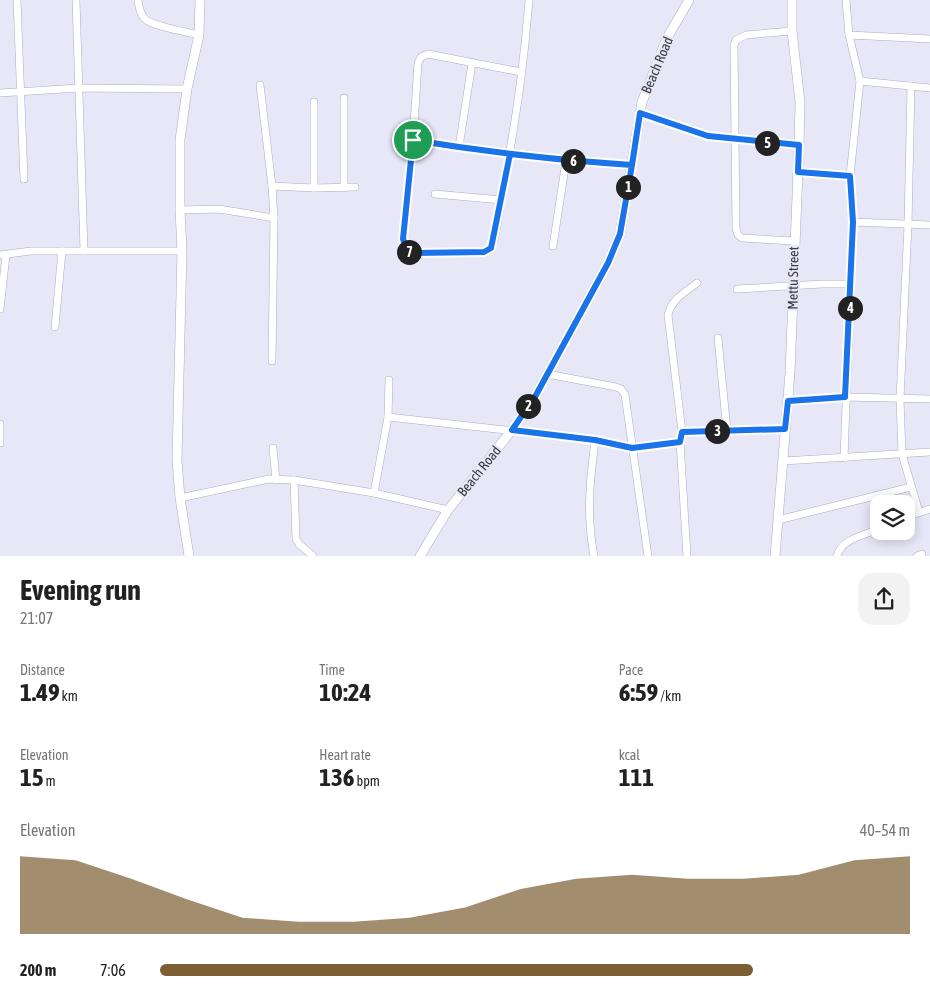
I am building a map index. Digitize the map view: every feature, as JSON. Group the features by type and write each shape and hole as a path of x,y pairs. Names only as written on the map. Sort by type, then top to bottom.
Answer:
{"street":[{"path":"17,0 24,179"},
{"path":"76,0 84,251"},
{"path":"138,0 139,10 144,18 151,23 199,35"},
{"path":"189,556 176,460 182,251 180,140 187,89 199,35 200,0"},
{"path":"522,72 428,54 421,57 418,63 413,140 403,239 408,251 420,253 488,251 492,245 510,154 522,72 529,0"},
{"name":"Beach Road","path":"420,556 448,510 512,430 536,395 608,263 620,234 640,113 647,86 667,38 690,0"},
{"name":"Mettu Street","path":"775,556 788,401 799,145 800,102 792,31 792,0"},
{"path":"844,458 853,222 850,176 860,81 849,35 846,0"},
{"path":"792,31 746,35 736,40 734,45 736,228 738,235 742,238 794,241"},
{"path":"849,35 930,39"},
{"path":"459,148 472,63"},
{"path":"860,81 930,88"},
{"path":"260,85 274,218 272,361"},
{"path":"911,86 908,224 900,399 902,454 918,512"},
{"path":"0,93 79,88 187,89"},
{"path":"344,98 344,188"},
{"path":"314,102 314,188"},
{"path":"640,113 708,136 799,145"},
{"path":"413,140 510,154 632,165"},
{"path":"553,246 566,160"},
{"path":"798,172 850,176"},
{"path":"272,186 354,187"},
{"path":"435,194 500,200"},
{"path":"180,210 220,209 274,218"},
{"path":"853,222 930,225"},
{"path":"0,309 3,255 31,251 182,251"},
{"path":"55,327 62,251"},
{"path":"687,556 680,442 682,432 668,316 673,302 697,283"},
{"path":"737,289 851,284"},
{"path":"718,338 727,431"},
{"path":"547,374 616,387 621,389 625,395 648,556"},
{"path":"374,493 388,417 389,380"},
{"path":"788,401 845,397 930,399"},
{"path":"388,417 595,440 632,448 680,442"},
{"path":"0,424 0,443"},
{"path":"682,432 785,429"},
{"path":"594,556 589,533 588,499 595,440"},
{"path":"273,448 276,480"},
{"path":"782,461 930,452"},
{"path":"180,498 270,479 294,480 374,493 448,510"},
{"path":"294,480 296,539 313,556"},
{"path":"778,520 911,487"},
{"path":"915,513 930,509"},
{"path":"837,556 838,549 844,544 870,533"}],"route":[{"path":"413,140 403,239 408,251 413,253 484,252 491,248 510,154 566,160 632,165 640,113 661,122 708,136 799,145 798,172 850,176 853,222 845,397 788,401 785,429 682,432 680,442 632,448 595,440 512,430 536,395 608,263 620,234 632,165 510,154 413,140"}]}
